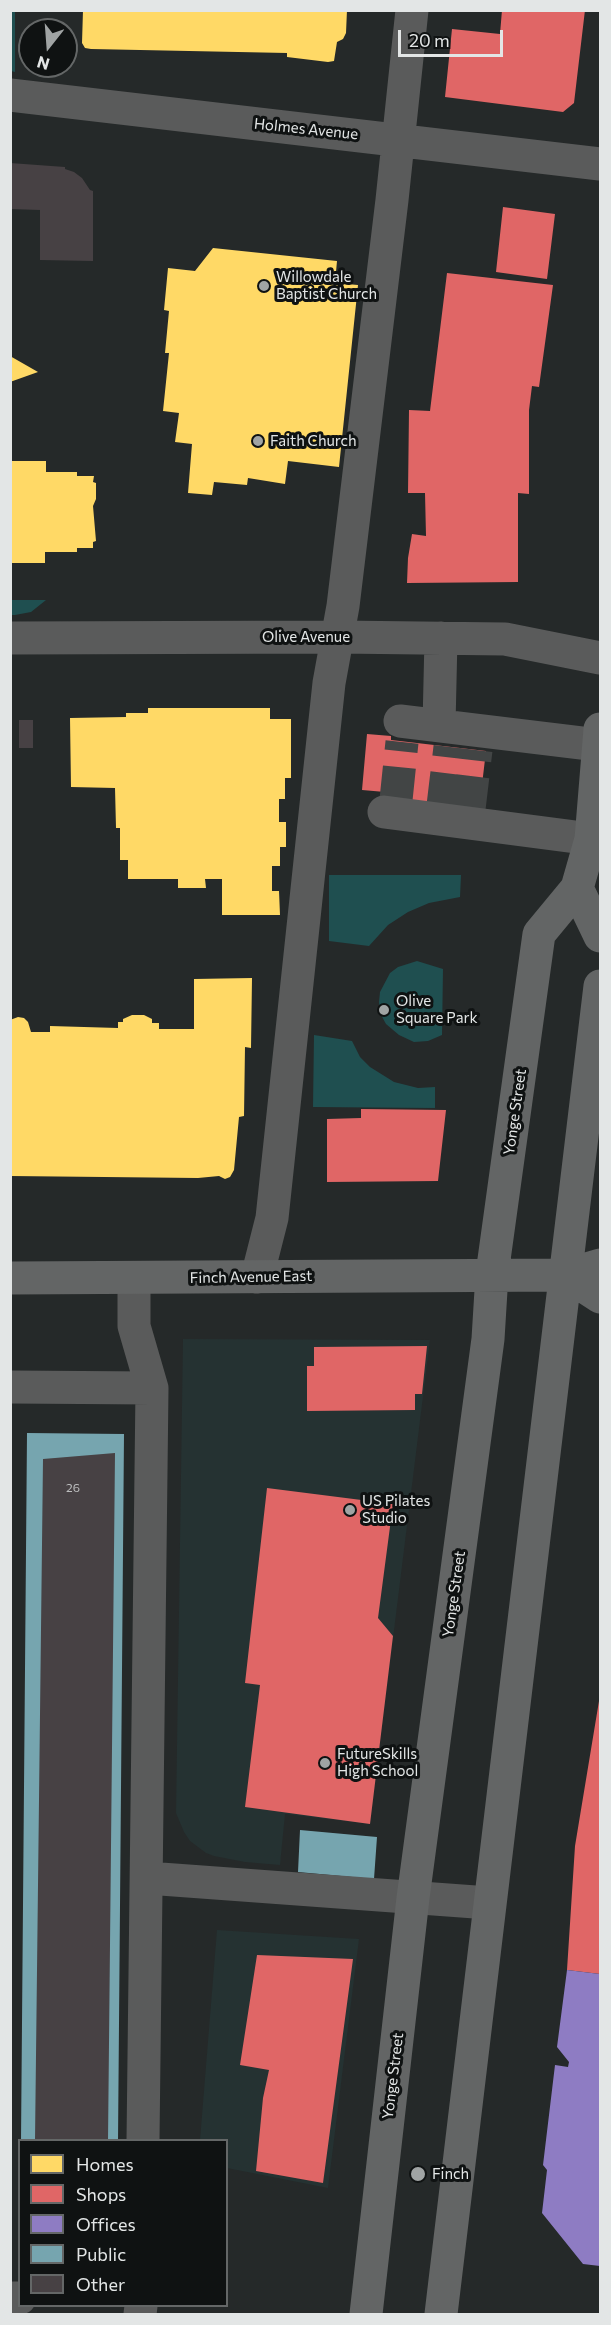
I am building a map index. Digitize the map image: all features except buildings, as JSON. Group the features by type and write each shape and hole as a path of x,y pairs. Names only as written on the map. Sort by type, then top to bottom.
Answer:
{"main road":[{"name":"Yonge Street","path":"366,2314 414,1898 488,1339 492,1274 539,934 577,888 591,839 599,737"},
{"path":"577,888 600,936"},
{"path":"441,2314 600,987"},
{"path":"566,1275 600,1265"},
{"name":"Finch Avenue East","path":"10,1278 566,1275"},
{"path":"566,1275 600,1297"}],"street":[{"path":"257,1277 272,1218 329,683 338,637 412,10"},
{"name":"Holmes Avenue","path":"10,95 600,164"},
{"name":"Olive Avenue","path":"10,638 505,639 600,658"},
{"path":"441,638 437,733 599,737"},
{"path":"427,811 591,839"},
{"path":"134,1278 134,1326 152,1388 143,2139"},
{"path":"10,1387 152,1388"},
{"path":"147,1878 489,1903"}],"shaded area":[{"path":"10,11 15,11 15,72 11,71"},
{"path":"11,600 46,600 31,612 11,615"},
{"path":"329,875 461,875 460,897 429,903 408,912 388,925 369,946 329,941"},
{"path":"417,961 443,969 442,1035 428,1041 414,1042 399,1035 386,1024 380,1013 379,1002 380,992 390,973 398,967"},
{"path":"314,1035 352,1041 360,1057 370,1067 394,1082 418,1088 435,1087 435,1108 313,1107"},
{"path":"183,1339 430,1340 370,1824 285,1814 280,1865 245,1862 206,1853 190,1841 176,1813"},
{"path":"217,1930 359,1939 328,2188 228,2168 228,2139 200,2139"}],"tunnel":[{"path":"396,800 402,742"},
{"path":"443,806 450,747"},
{"path":"469,809 476,750"}],"place":[{"name":"Willowdale Baptist Church","path":"264,286"},
{"name":"Faith Church","path":"258,441"},
{"name":"Olive Square Park","path":"384,1010"},
{"name":"US Pilates Studio","path":"350,1510"},
{"name":"FutureSkills High School","path":"325,1763"},
{"name":"Finch","path":"418,2174"}]}
